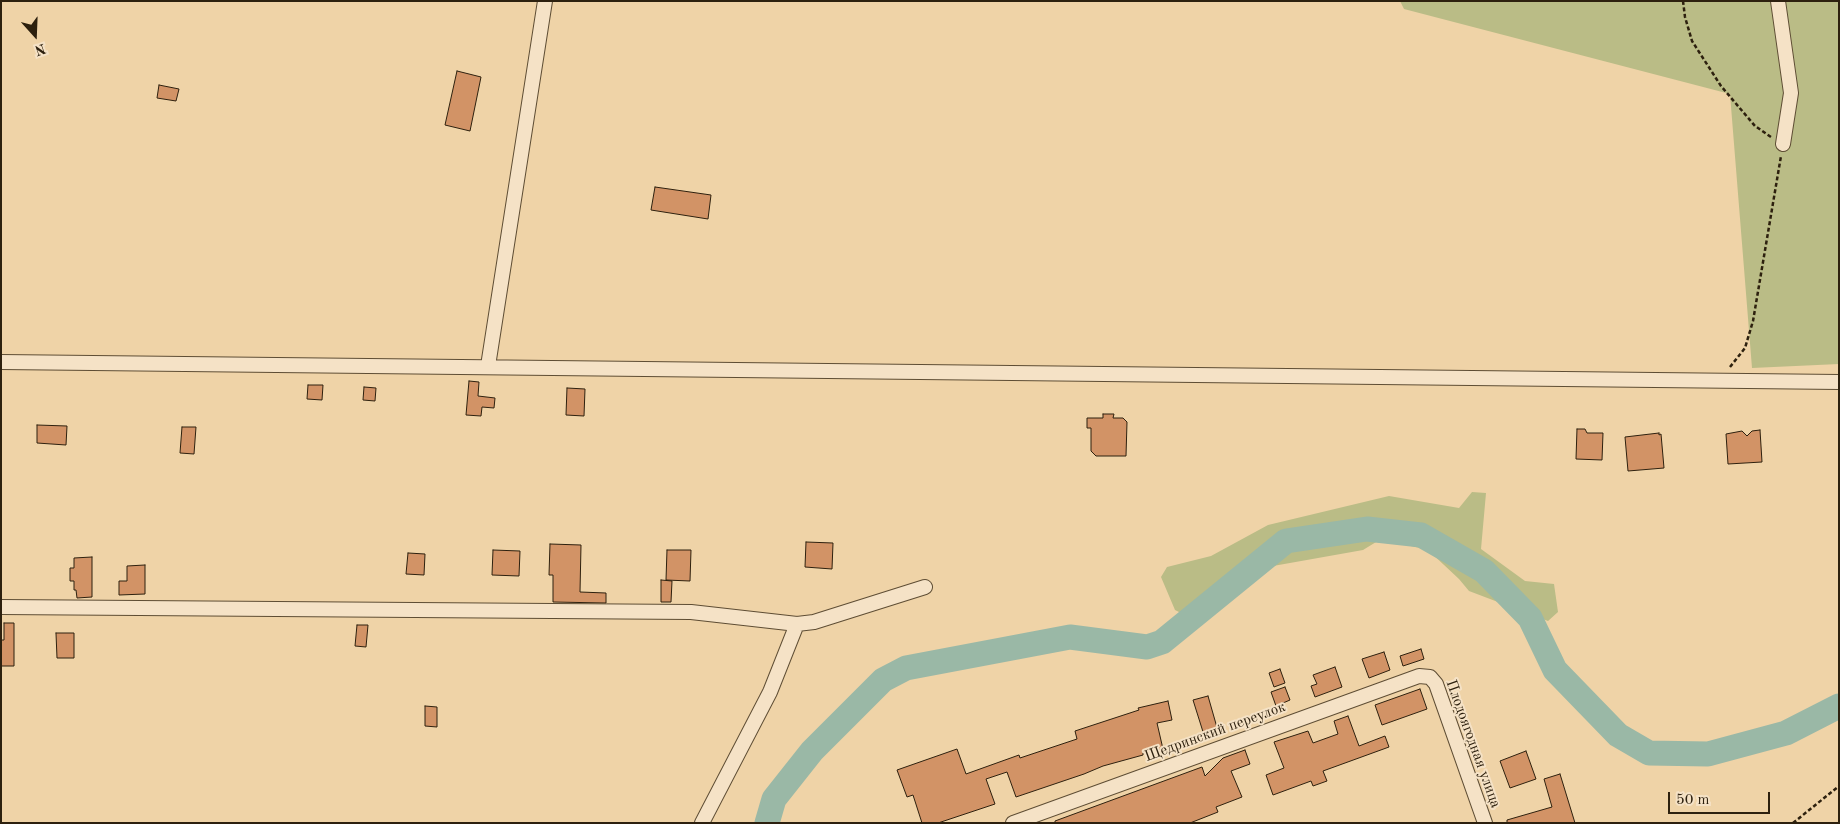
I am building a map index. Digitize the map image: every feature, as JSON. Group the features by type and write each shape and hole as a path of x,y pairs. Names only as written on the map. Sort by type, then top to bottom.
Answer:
{"street":[{"path":"488,366 545,1"},
{"path":"1778,1 1791,93 1783,144"},
{"path":"1,362 1839,382"},
{"path":"1,606 691,612 797,624 814,622 925,587"},
{"path":"702,823 770,692 797,624"},
{"name":"Щедринский переулок","path":"1013,823 1419,676 1430,677"},
{"name":"Плодоягодная улица","path":"1430,677 1436,684 1485,823"}],"path":[{"path":"1682,1 1692,41 1722,86 1756,126 1783,144 1753,321 1745,348 1732,366 1711,381"},
{"path":"1793,823 1839,786"}],"green space":[{"path":"1400,1 1839,1 1839,364 1752,368 1730,94 1404,9"},
{"path":"1472,492 1486,493 1481,549 1525,581 1554,584 1558,612 1548,621 1469,591 1428,550 1381,539 1363,550 1273,566 1201,623 1175,610 1161,577 1167,567 1211,556 1268,525 1389,496 1459,508"}],"building":[{"path":"457,71 481,77 470,131 445,125"},
{"path":"159,85 179,89 176,101 157,98"},
{"path":"655,187 711,195 708,219 651,210"},
{"path":"469,381 479,382 478,396 495,398 494,408 482,407 481,416 466,415"},
{"path":"308,385 323,385 322,400 307,399"},
{"path":"364,387 376,388 375,401 363,400"},
{"path":"567,388 585,389 584,416 566,415"},
{"path":"1103,414 1114,414 1113,418 1123,418 1127,422 1126,456 1096,456 1091,451 1091,428 1087,428 1087,418 1103,418"},
{"path":"37,425 67,426 66,445 37,443"},
{"path":"182,427 196,427 194,454 180,453"},
{"path":"1577,429 1585,429 1587,433 1603,433 1602,460 1576,459"},
{"path":"1760,430 1762,462 1728,464 1726,434 1742,431 1747,436 1752,431"},
{"path":"1659,433 1659,435 1661,434 1664,468 1628,471 1625,437"},
{"path":"806,542 833,543 832,569 805,567"},
{"path":"550,544 581,545 580,592 606,593 606,603 553,602 553,575 549,575"},
{"path":"493,550 520,551 519,576 492,575"},
{"path":"667,550 691,550 690,581 666,580"},
{"path":"408,553 425,554 424,575 406,574"},
{"path":"92,557 92,597 77,598 76,590 74,590 74,581 70,581 70,568 74,568 74,558"},
{"path":"145,565 145,594 119,595 119,581 127,581 127,566"},
{"path":"661,580 672,581 671,602 661,602"},
{"path":"4,623 14,623 14,666 1,666 1,640 4,640"},
{"path":"357,625 368,625 366,647 355,646"},
{"path":"56,633 74,633 74,658 57,658"},
{"path":"1421,649 1424,659 1403,666 1400,656"},
{"path":"1384,652 1390,670 1369,678 1362,659"},
{"path":"1335,667 1342,687 1315,697 1311,686 1317,684 1313,675"},
{"path":"1280,669 1285,683 1274,687 1269,673"},
{"path":"1285,687 1290,700 1276,706 1271,692"},
{"path":"1420,689 1427,709 1382,725 1375,705"},
{"path":"1208,696 1218,731 1204,735 1193,700"},
{"path":"1168,701 1172,720 1157,723 1163,749 1143,753 1143,755 1103,766 1016,797 1007,772 986,779 995,804 938,823 922,823 913,795 907,797 897,770 957,749 966,774 1019,755 1020,758 1077,739 1075,731 1139,710 1138,708"},
{"path":"425,706 437,707 437,727 425,726"},
{"path":"1348,716 1359,746 1385,736 1389,747 1323,771 1327,781 1313,786 1311,781 1273,795 1266,775 1284,768 1274,742 1308,731 1313,743 1338,734 1334,721"},
{"path":"1245,750 1250,764 1231,771 1242,797 1216,807 1218,812 1190,823 1055,823 1055,821 1202,767 1205,776 1223,758"},
{"path":"1526,751 1536,779 1510,788 1500,761"},
{"path":"1560,774 1575,823 1507,823 1507,820 1552,807 1544,779"}],"waterway":[{"path":"767,823 774,799 812,751 883,680 906,668 1070,637 1147,647 1162,642 1286,541 1367,529 1421,535 1484,571 1530,618 1555,670 1618,735 1649,753 1708,754 1786,733 1839,706"}]}
